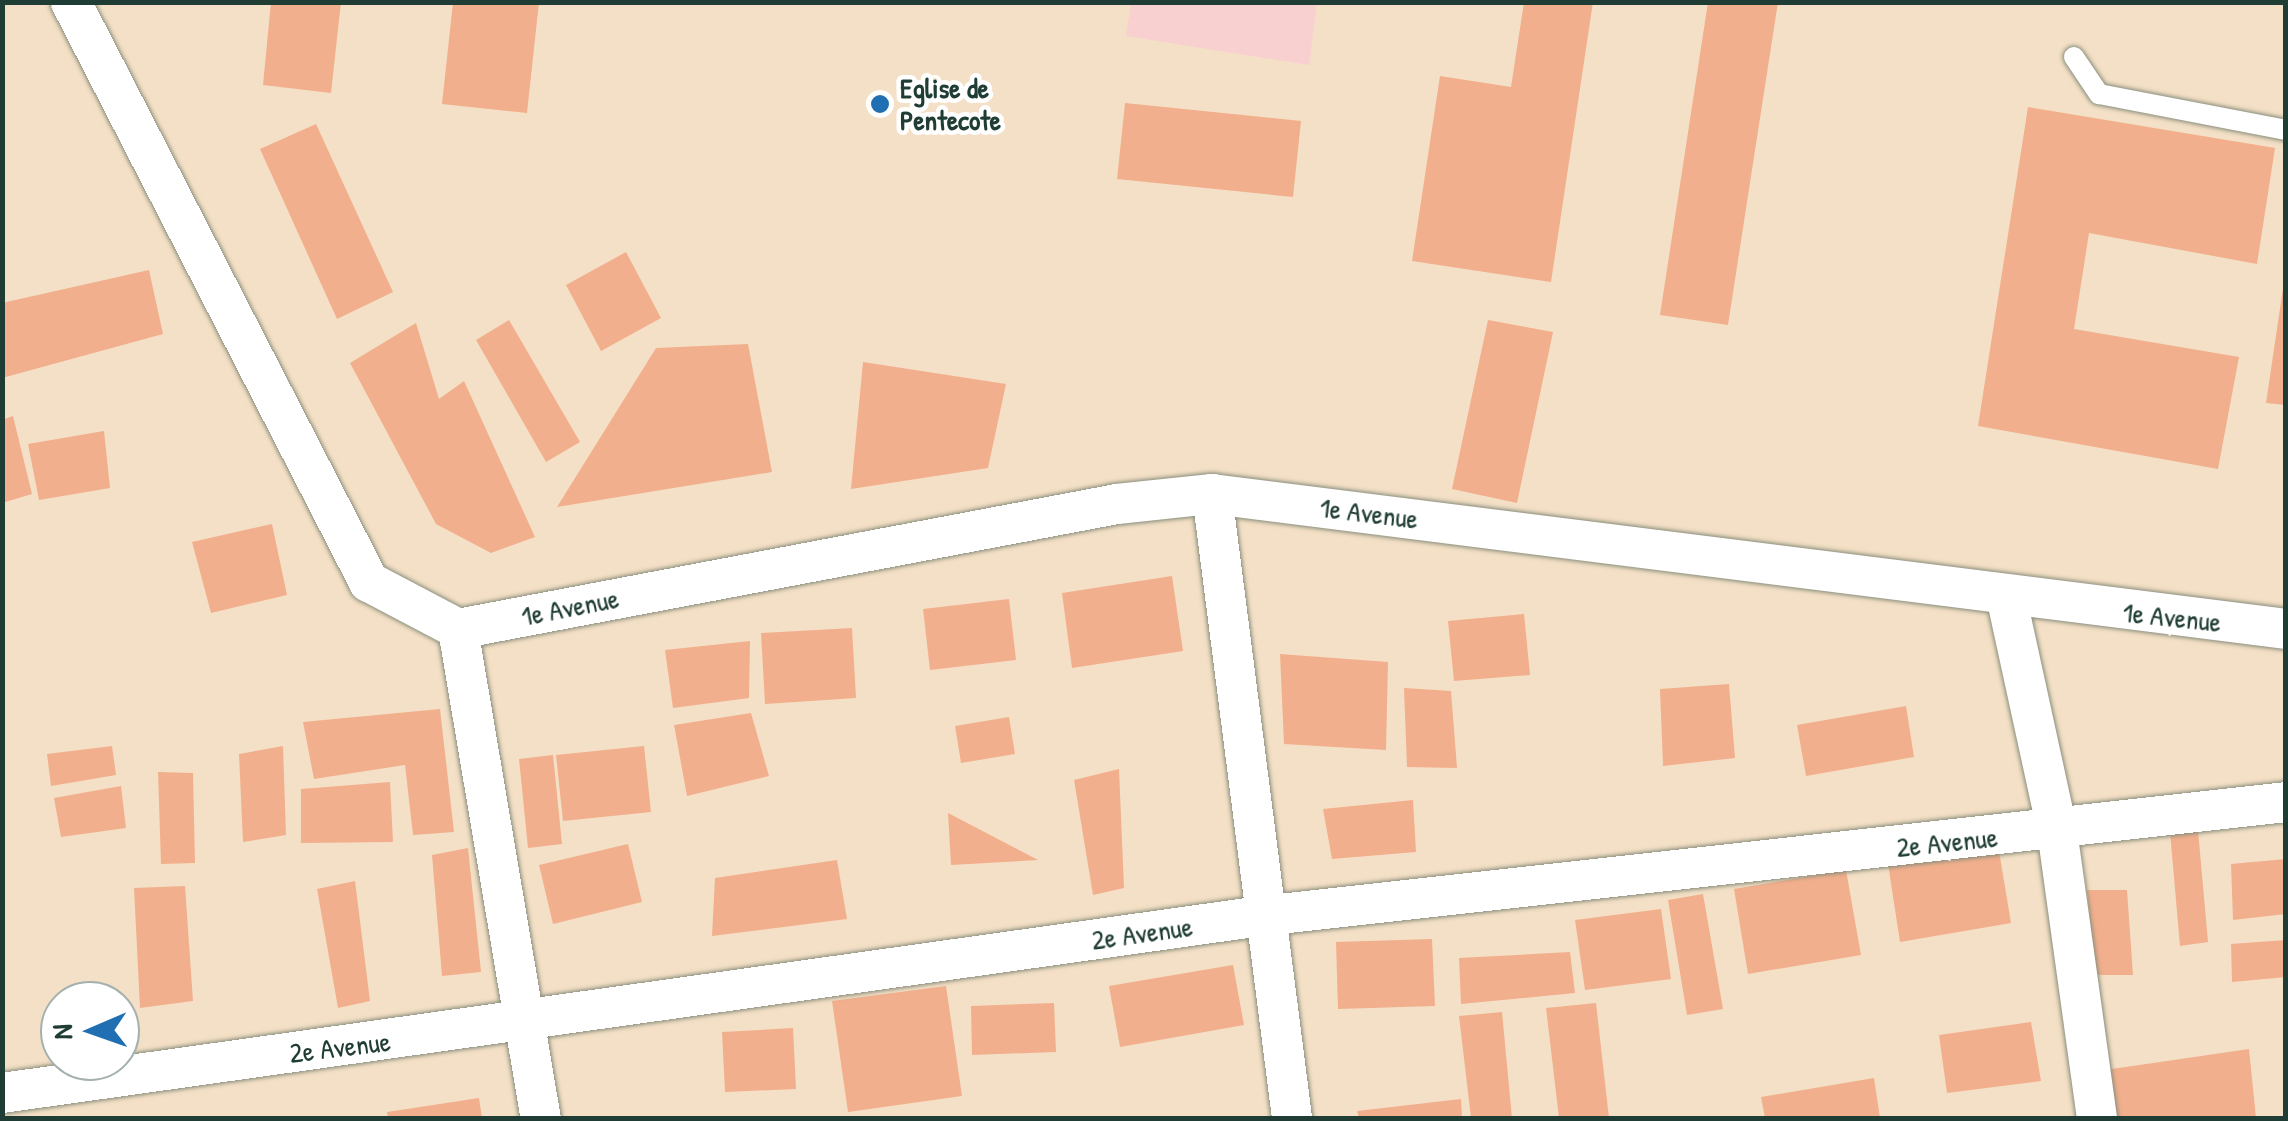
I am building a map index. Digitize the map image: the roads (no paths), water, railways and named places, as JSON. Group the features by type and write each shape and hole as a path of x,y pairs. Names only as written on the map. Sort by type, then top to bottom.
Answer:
{"street":[{"path":"71,2 370,582 458,628 541,1118"},
{"path":"1212,494 1262,916 1292,1118"},
{"name":"1e Avenue","path":"458,628 1116,504 1212,494 2007,600 2286,629"},
{"path":"2007,600 2057,830 2097,1118"},
{"name":"2e Avenue","path":"2,1093 1262,916 2286,802"}],"lane":[{"path":"2074,57 2098,94 2286,130"}],"place":[{"name":"Eglise de Pentecote","path":"880,104"}]}
